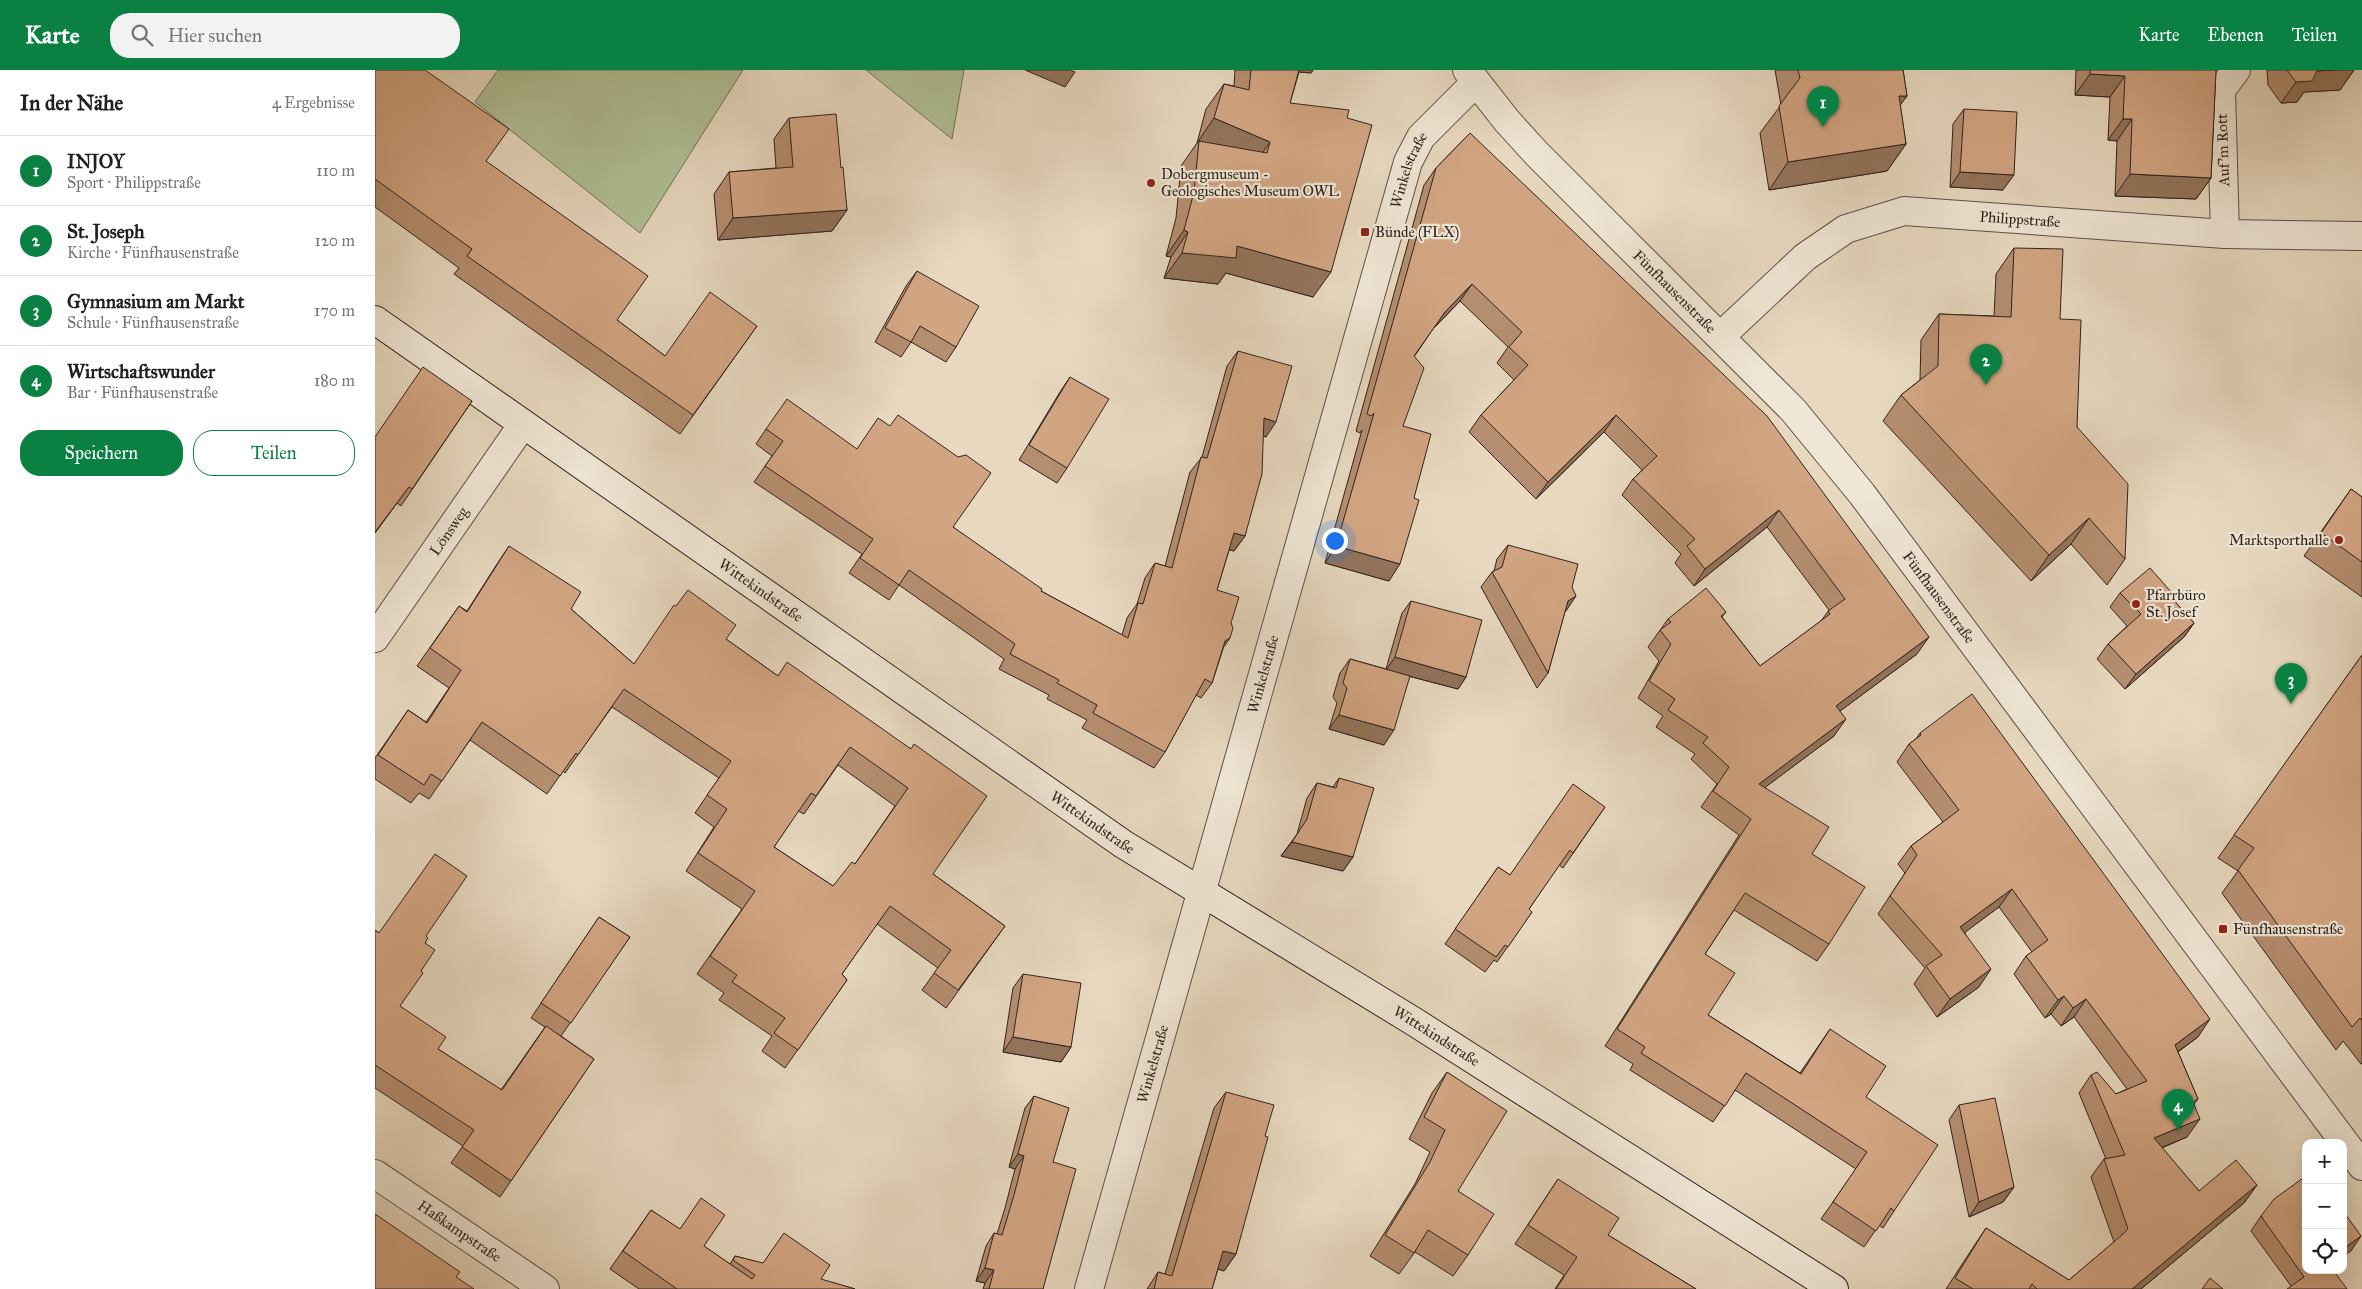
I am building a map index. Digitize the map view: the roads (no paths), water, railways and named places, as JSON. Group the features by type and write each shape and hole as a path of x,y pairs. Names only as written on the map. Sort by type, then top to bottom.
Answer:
{"street":[{"name":"Auf'm Rott","path":"2225,234 2221,90 2236,70"},
{"name":"Fünfhausenstraße","path":"1471,76 1537,154 1721,336 1811,430 1862,494 2362,1166"},
{"name":"Winkelstraße","path":"1089,1289 1407,162 1421,137 1471,76"},
{"name":"Philippstraße","path":"1721,336 1805,257 1846,229 1904,211 2225,234 2362,236"},
{"name":"Wittekindstraße","path":"375,320 1123,844 1413,1021 1834,1289"},
{"name":"Lönsweg","path":"375,638 523,424"},
{"name":"Haßkampstraße","path":"375,1174 545,1289"}],"place":[{"name":"INJOY","path":"1823,127"},
{"name":"Dobergmuseum - Geologisches Museum OWL","path":"1151,183"},
{"name":"Bünde (FLX)","path":"1365,232"},
{"name":"St. Joseph","path":"1986,385"},
{"name":"Marktsporthalle","path":"2339,540"},
{"name":"Pfarrbüro St. Josef","path":"2136,604"},
{"name":"Gymnasium am Markt","path":"2291,704"},
{"name":"Fünfhausenstraße","path":"2223,929"},
{"name":"Wirtschaftswunder","path":"2178,1130"}]}
